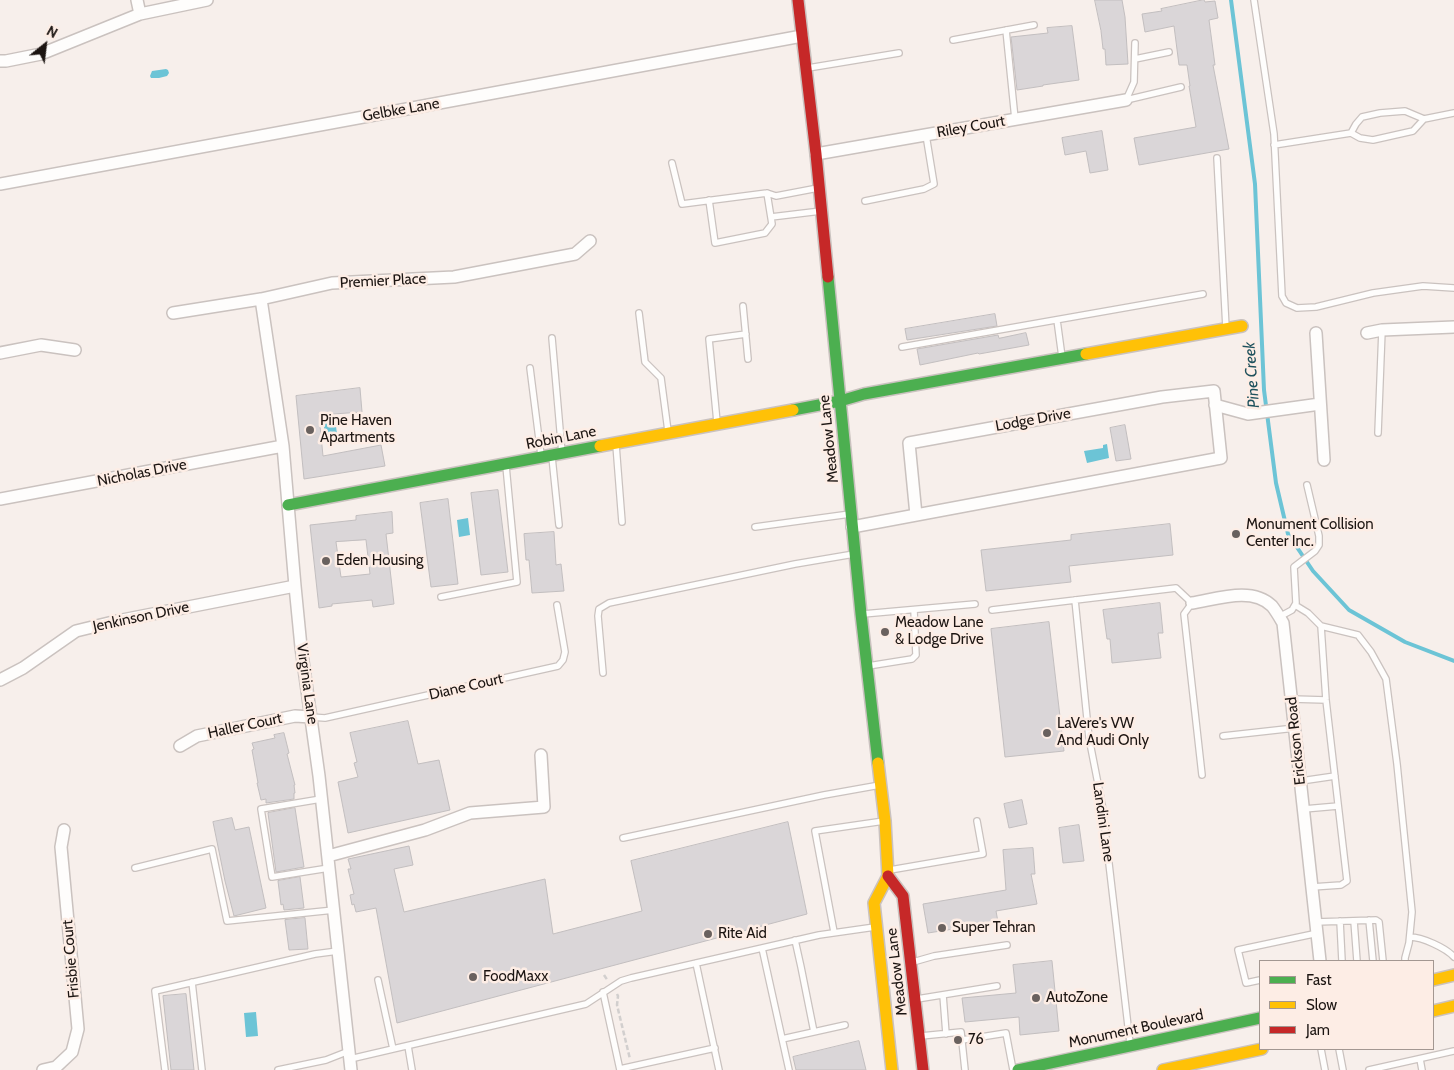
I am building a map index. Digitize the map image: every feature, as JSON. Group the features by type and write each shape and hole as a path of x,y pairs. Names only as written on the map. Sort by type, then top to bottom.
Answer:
{"street":[{"path":"137,0 140,14"},
{"path":"0,61 6,62 41,54 140,14 207,0"},
{"name":"Meadow Lane","path":"798,0 816,154 861,614 885,821 888,873 874,903 892,1070"},
{"name":"Gelbke Lane","path":"0,184 802,36"},
{"name":"Riley Court","path":"816,154 1126,100"},
{"name":"Premier Place","path":"173,313 261,299 332,283 454,277 575,254 590,242"},
{"name":"Virginia Lane","path":"261,299 283,446 294,586 328,856 350,1060"},
{"name":"Robin Lane","path":"288,505 840,401 864,394 1242,326"},
{"path":"1367,333 1382,330 1454,328"},
{"path":"1316,333 1324,460"},
{"path":"0,353 41,345 75,350"},
{"name":"Lodge Drive","path":"916,515 909,443 1162,397 1214,391 1216,405 1248,414 1320,404"},
{"path":"852,526 1221,458 1216,405"},
{"name":"Nicholas Drive","path":"0,499 283,446"},
{"name":"Jenkinson Drive","path":"0,680 23,668 76,631 117,621 294,586"},
{"path":"1192,603 1238,595 1256,596 1272,606 1280,617"},
{"name":"Erickson Road","path":"1280,617 1283,623 1292,699 1320,960"},
{"name":"Haller Court","path":"180,746 197,736 295,716 311,717"},
{"path":"328,856 424,830 470,813 544,806 541,755"},
{"name":"Frisbie Court","path":"43,1070 56,1067 72,1052 78,1028 61,848 64,830"},
{"name":"Meadow Lane","path":"888,873 903,896 923,1070"},
{"path":"1434,980 1454,975"},
{"path":"1434,1011 1454,1006"},
{"name":"Monument Boulevard","path":"1018,1070 1259,1018"},
{"path":"1162,1070 1259,1050"}],"lane":[{"path":"1254,0 1274,145 1282,296 1286,303 1297,308 1316,307 1373,293 1423,286 1454,288"},
{"path":"953,40 1034,25"},
{"path":"1006,30 1015,119"},
{"path":"1126,100 1134,82 1135,43"},
{"path":"1135,59 1169,52"},
{"path":"806,68 899,53"},
{"path":"1126,100 1181,87"},
{"path":"1350,133 1362,117 1380,113 1405,111 1424,119 1454,113"},
{"path":"1274,145 1350,133 1360,138 1373,140 1413,131 1424,119"},
{"path":"865,201 924,189 934,184 926,135"},
{"path":"1217,158 1226,328"},
{"path":"672,163 682,204 767,193 776,196 819,188"},
{"path":"709,200 715,243 765,233 772,224 767,193"},
{"path":"771,217 821,211"},
{"path":"902,348 1203,294"},
{"path":"743,306 748,359"},
{"path":"639,313 646,362 661,378 668,433"},
{"path":"1057,320 1062,358"},
{"path":"1378,433 1382,330"},
{"path":"718,424 709,339 746,334"},
{"path":"552,338 552,455 559,526"},
{"path":"530,368 552,455"},
{"path":"616,443 622,522"},
{"path":"441,596 517,582 506,464"},
{"path":"1280,617 1292,610 1296,603 1294,567 1315,550 1319,544 1319,536 1307,486"},
{"path":"756,527 852,514"},
{"path":"602,673 598,616 600,610 609,603 805,562 856,554"},
{"path":"992,610 1176,588 1192,603 1184,614 1202,775"},
{"name":"Landini Lane","path":"1075,600 1089,738 1102,804 1130,1045"},
{"path":"861,614 975,604"},
{"name":"Diane Court","path":"311,717 325,718 558,666 563,660 565,652 557,605"},
{"path":"1295,605 1308,613 1321,626 1358,635 1371,652 1386,679 1397,764 1412,912 1410,937 1405,960"},
{"path":"867,666 912,659 916,655 914,610"},
{"path":"1312,887 1341,885 1347,881 1326,700 1321,626"},
{"path":"1292,699 1326,700"},
{"path":"1224,736 1295,728"},
{"path":"1301,781 1335,776"},
{"path":"623,838 824,795 880,785"},
{"path":"321,799 261,809 272,877 329,868"},
{"path":"1304,809 1338,806"},
{"path":"834,932 815,831 885,821"},
{"path":"888,873 983,854 978,821"},
{"path":"135,868 212,848 227,921 334,910"},
{"path":"1259,980 1246,983 1238,950 1340,922 1369,920 1379,922 1383,960"},
{"path":"1369,920 1373,960"},
{"path":"1354,921 1357,960"},
{"path":"1340,922 1342,960"},
{"path":"278,1070 326,1060 350,1060 580,1006 620,981 631,978 795,940 834,932 877,927"},
{"path":"1410,937 1416,937 1449,952 1454,958"},
{"path":"795,940 814,1032"},
{"path":"911,962 934,956 1007,945"},
{"path":"762,948 789,1070"},
{"path":"165,1070 155,991 316,954 338,951"},
{"path":"696,963 719,1070"},
{"path":"378,980 393,1049"},
{"path":"192,982 202,1070"},
{"path":"915,1000 997,986"},
{"path":"603,992 620,1070 715,1048"},
{"path":"943,995 946,1034"},
{"path":"782,1039 845,1025"},
{"path":"919,1036 961,1032 965,1070"},
{"path":"962,1040 1006,1033 1014,1070"},
{"path":"408,1046 412,1070"},
{"path":"1321,1050 1325,1070"},
{"path":"1339,1050 1343,1070"},
{"path":"1369,1070 1454,1051"},
{"path":"1420,1059 1422,1070"}],"path":[{"path":"604,975 618,996 617,1005 632,1067"}],"water":[{"path":"166,69 169,73 167,76 151,78 152,71"},
{"path":"335,418 338,442 326,443 323,419"},
{"path":"1107,444 1109,458 1087,463 1084,451 1103,448 1103,445"},
{"path":"468,518 470,535 459,537 457,520"},
{"path":"256,1012 258,1036 246,1037 244,1013"}],"building":[{"path":"1095,0 1122,0 1128,64 1106,65 1105,49 1103,49"},
{"path":"1204,0 1205,2 1215,1 1218,18 1209,20 1215,65 1213,65 1229,149 1139,165 1134,138 1196,127 1187,65 1179,65 1174,26 1145,32 1142,14"},
{"path":"1072,26 1079,80 1017,90 1011,37 1048,33 1047,28"},
{"path":"1102,131 1108,170 1090,173 1086,151 1065,155 1062,138"},
{"path":"995,314 997,326 907,340 905,329"},
{"path":"1026,333 1029,345 920,365 917,349 998,335 999,338"},
{"name":"Pine Haven Apartments","path":"360,388 362,412 319,415 323,456 381,445 385,466 304,479 296,396"},
{"path":"1125,425 1131,459 1116,461 1110,428"},
{"path":"498,490 508,572 481,575 471,493"},
{"path":"448,499 458,584 431,587 420,503"},
{"name":"Eden Housing","path":"392,512 393,533 386,534 394,604 373,607 372,600 332,604 332,606 319,608 310,525 356,520 356,516","holes":["366,540 370,574 341,577 336,542"]},
{"path":"1170,524 1173,555 1069,566 1071,582 986,591 981,550 1071,540 1071,535"},
{"path":"554,532 556,565 561,564 564,591 532,593 529,560 526,560 524,534"},
{"path":"1160,603 1163,633 1158,633 1161,658 1112,663 1110,639 1107,639 1103,610"},
{"path":"1049,622 1064,751 1005,757 991,629"},
{"path":"408,721 418,764 439,760 450,810 348,833 338,782 358,777 354,763 357,762 350,733"},
{"path":"284,733 295,785 294,799 266,803 266,799 261,800 257,783 252,743 275,738 274,735"},
{"path":"1022,800 1027,824 1009,828 1004,804"},
{"path":"295,808 304,867 276,872 268,813"},
{"path":"232,818 235,830 249,827 266,908 234,916 213,822"},
{"path":"788,822 807,914 397,1023 376,908 356,912 350,895 354,894 348,869 351,869 348,859 409,846 413,865 394,869 404,912 545,879 553,934 642,911 631,861"},
{"path":"1079,825 1084,861 1063,863 1059,828"},
{"path":"1033,848 1035,874 1031,874 1037,904 996,911 998,922 928,933 923,904 1006,890 1003,850"},
{"path":"300,877 304,908 284,910 283,904 281,905 278,881"},
{"path":"305,918 308,949 289,950 285,920"},
{"name":"AutoZone","path":"1052,961 1059,1031 1020,1035 1019,1017 965,1022 962,998 1016,993 1013,965"},
{"path":"186,994 194,1070 171,1070 163,996"},
{"path":"859,1041 866,1070 796,1070 793,1057"}],"waterway":[{"name":"Pine Creek","path":"1231,0 1255,184 1264,390 1276,483 1288,534 1313,571 1349,610 1405,642 1454,661"}],"traffic: fast":[{"path":"828,277 861,614 878,763"},
{"path":"793,410 840,401 864,394 1086,354"},
{"path":"288,505 600,446"},
{"path":"1018,1070 1259,1018"}],"traffic: slow":[{"path":"1086,354 1242,326"},
{"path":"600,446 793,410"},
{"path":"878,763 885,821 888,876 874,903 892,1070"},
{"path":"1434,980 1454,975"},
{"path":"1434,1011 1454,1006"},
{"path":"1163,1070 1259,1050"}],"traffic: jam":[{"path":"798,0 828,277"},
{"path":"888,876 903,896 923,1070"}],"place":[{"name":"Pine Haven Apartments","path":"310,430"},
{"name":"Monument Collision Center Inc.","path":"1236,534"},
{"name":"Eden Housing","path":"326,561"},
{"name":"Meadow Lane & Lodge Drive","path":"885,632"},
{"name":"LaVere's VW And Audi Only","path":"1047,733"},
{"name":"Super Tehran","path":"942,928"},
{"name":"Rite Aid","path":"708,934"},
{"name":"FoodMaxx","path":"473,977"},
{"name":"AutoZone","path":"1036,998"},
{"name":"76","path":"958,1040"}]}
